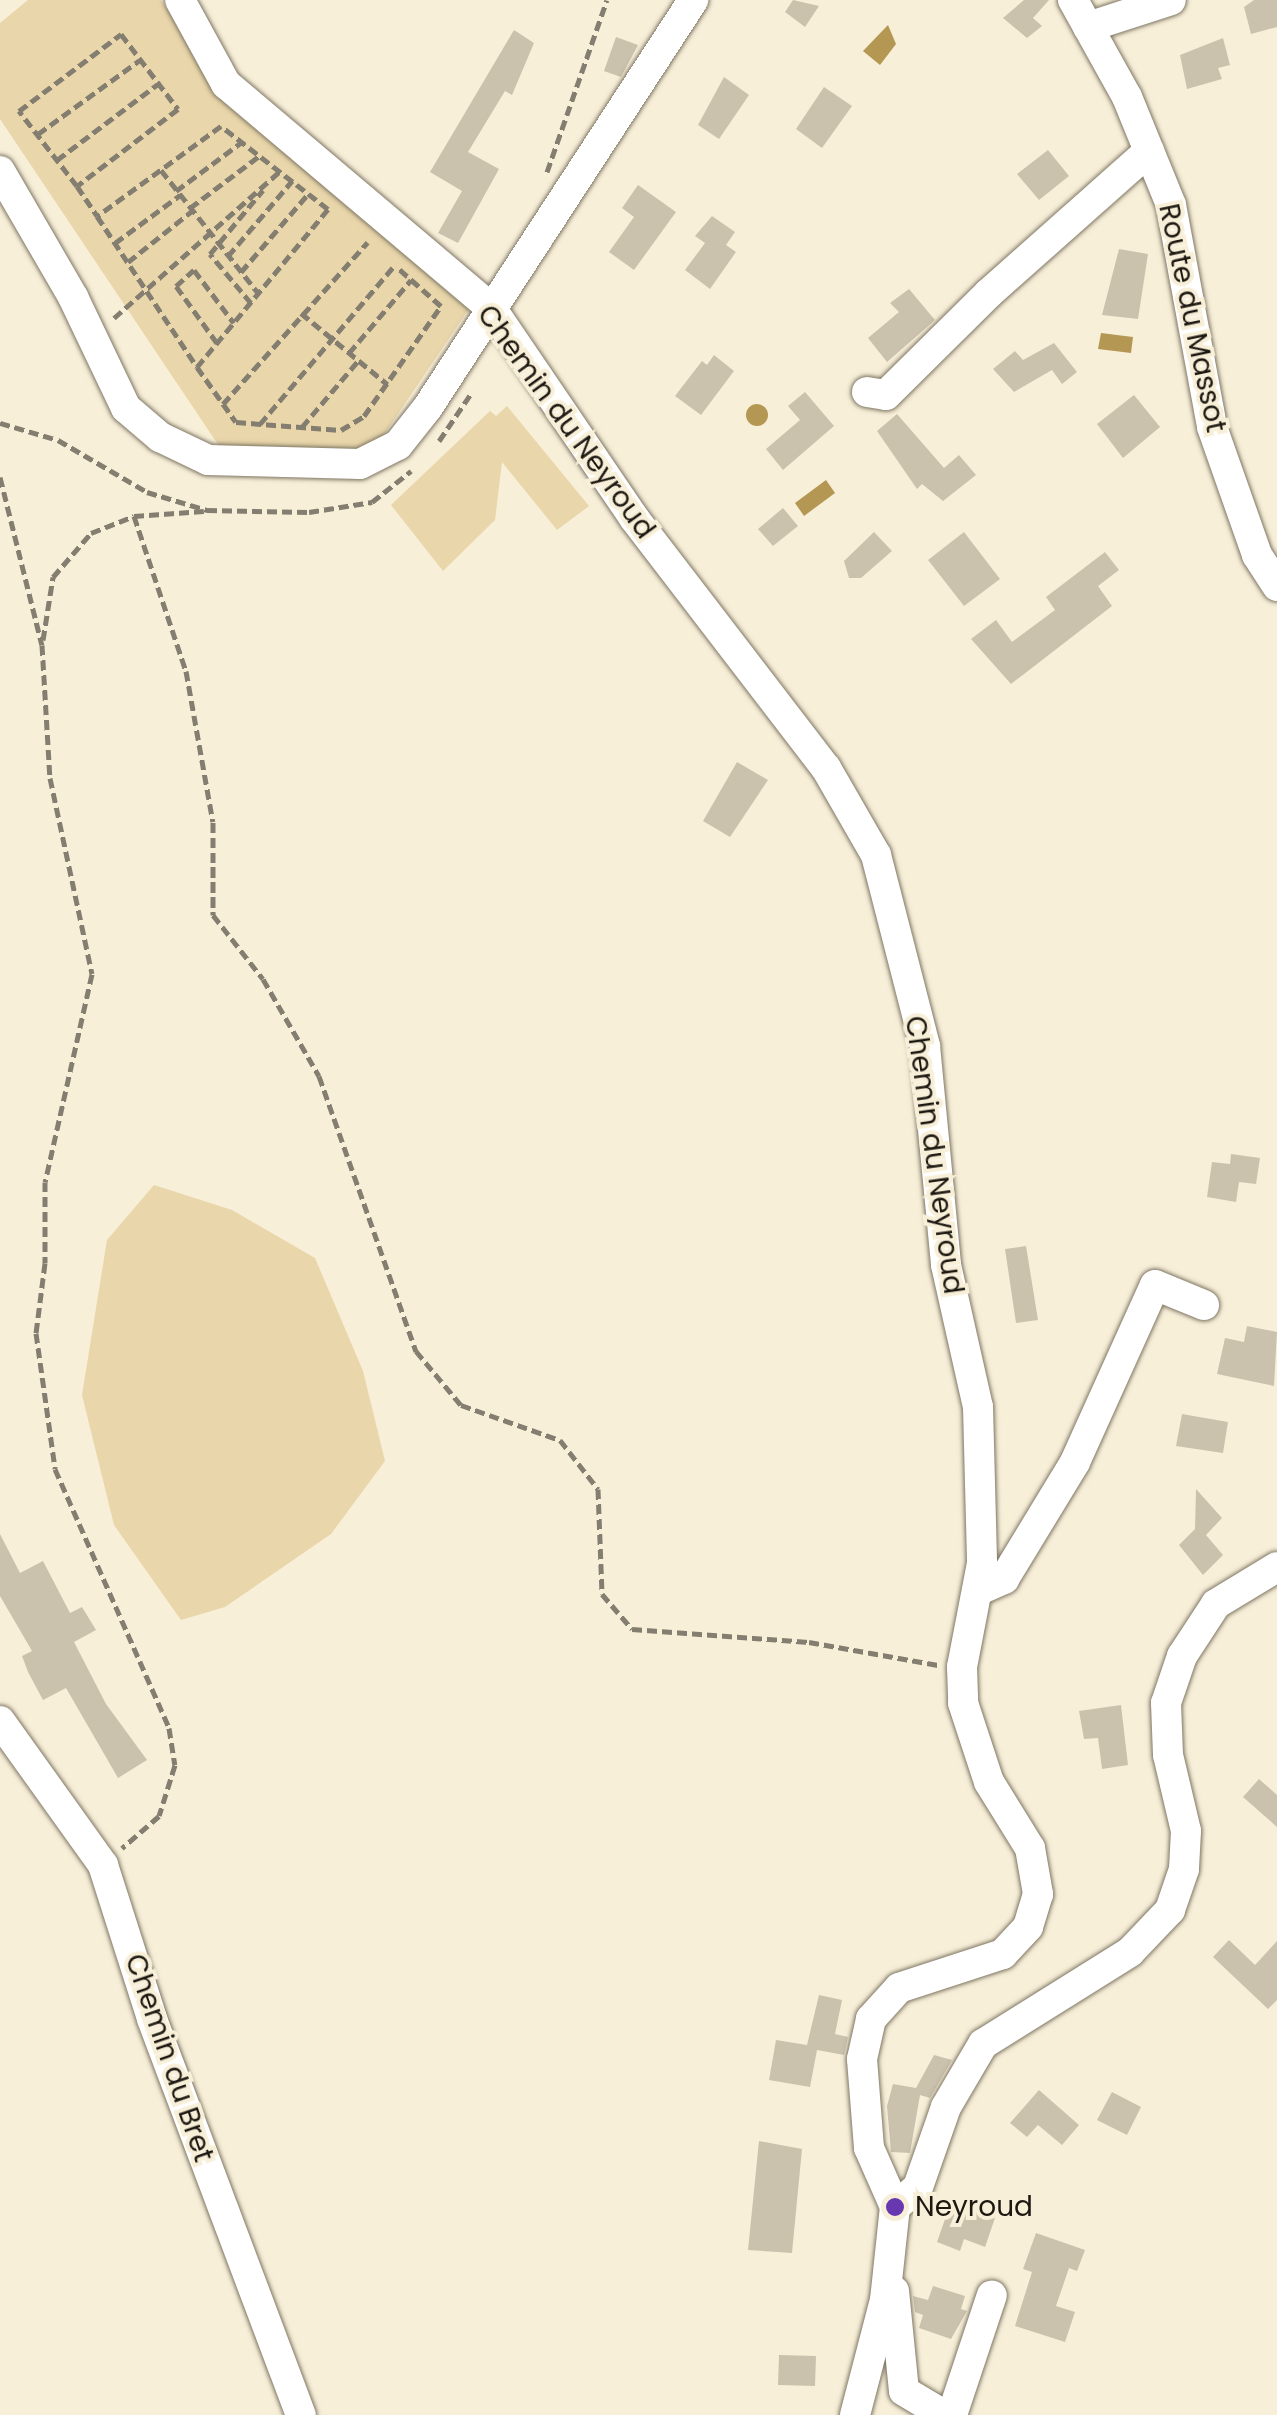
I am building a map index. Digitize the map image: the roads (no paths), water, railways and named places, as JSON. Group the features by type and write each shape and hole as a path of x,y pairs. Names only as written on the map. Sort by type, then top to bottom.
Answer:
{"street":[{"name":"Chemin du Neyroud","path":"180,0 226,84 492,310 634,518 826,768 876,856 924,1046 946,1265 978,1407 982,1563 962,1667 963,1703 984,1766 1030,1848 1038,1894 1028,1927 1003,1954 899,1988 871,2020 862,2059 869,2148 895,2207"},
{"path":"0,171 90,332 126,408 160,438 208,460 328,468 360,464 398,445 492,310 693,0"},
{"path":"1080,13 1171,0"},
{"name":"Route du Massot","path":"1080,13 1171,204 1212,428 1256,555 1277,586"},
{"path":"867,392 886,395 989,292 1149,151"},
{"path":"977,1591 1004,1579 1074,1462 1154,1285 1204,1305"},
{"path":"856,2415 886,2300 895,2207 918,2187 946,2107 983,2044 1130,1952 1170,1910 1184,1869 1186,1831 1168,1755 1166,1703 1182,1656 1216,1604 1265,1574 1277,1540"},
{"name":"Chemin du Bret","path":"0,1721 103,1865 152,2019 301,2415"},
{"path":"887,2259 904,2391 944,2415"},
{"path":"952,2415 992,2295"}],"place":[{"name":"Neyroud","path":"895,2207"}]}
